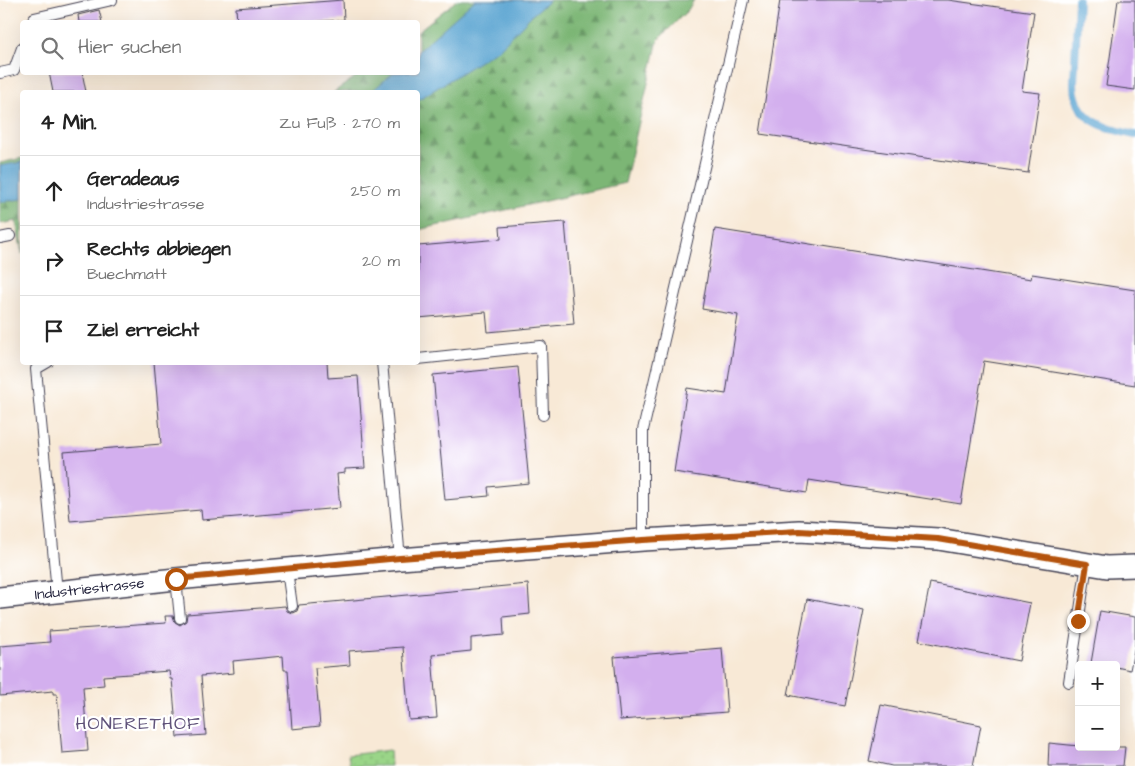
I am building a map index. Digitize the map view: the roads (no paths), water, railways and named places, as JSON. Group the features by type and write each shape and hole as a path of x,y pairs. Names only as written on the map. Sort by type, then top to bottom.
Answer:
{"street":[{"name":"Industriestrasse","path":"0,598 400,558 643,540 814,531 938,539 1107,567 1135,566"}],"lane":[{"path":"33,20 34,18 112,0"},
{"path":"643,540 643,430 743,0"},
{"path":"0,73 14,70 20,54"},
{"path":"420,360 541,346 543,415"},
{"path":"43,365 36,369 57,592"},
{"path":"382,365 400,558"},
{"path":"1069,682 1087,564"},
{"path":"287,570 292,606"},
{"path":"176,579 180,618"}],"water":[{"path":"475,0 550,0 532,15 499,49 420,99 420,90 373,90 391,75 420,75 420,49"},
{"path":"20,162 20,199 0,202 0,166"}],"waterway":[{"path":"1078,0 1074,82 1075,95 1079,105 1092,120 1112,129 1135,135"}],"district":[{"name":"HONERETHOF","path":"138,723"}]}
